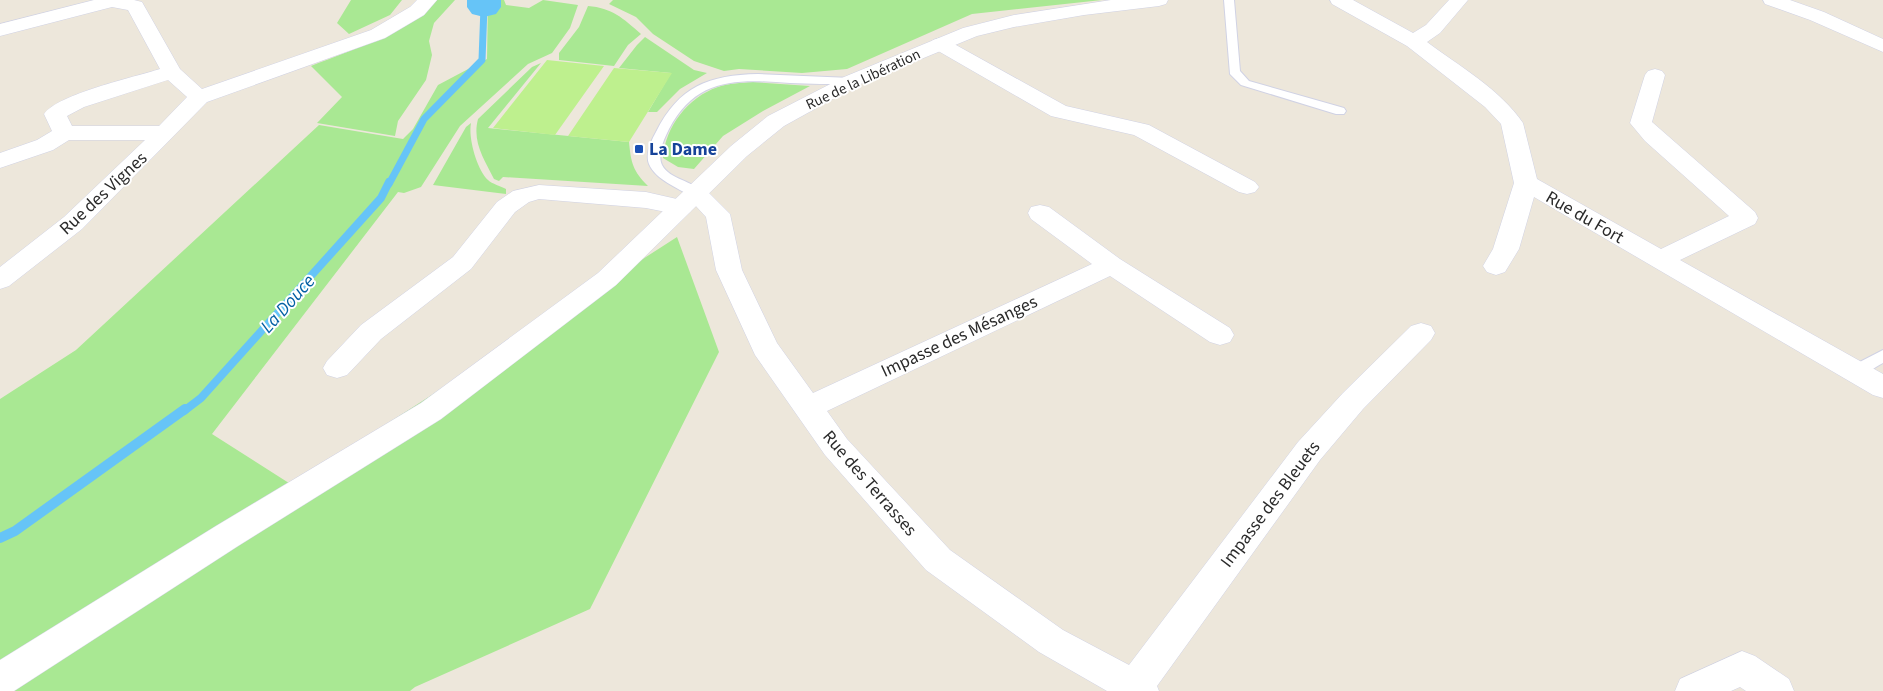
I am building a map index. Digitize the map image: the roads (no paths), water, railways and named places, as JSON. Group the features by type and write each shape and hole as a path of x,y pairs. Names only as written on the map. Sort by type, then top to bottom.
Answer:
{"street":[{"name":"Rue des Vignes","path":"0,280 74,223 199,97 378,34 417,11 428,0"},
{"name":"Rue de la Libération","path":"0,680 227,536 432,411 607,279 739,151 776,121 851,81 970,32 1014,21 1084,9 1159,0"},
{"name":"Rue du Fort","path":"1339,0 1414,42 1493,102 1512,123 1526,183 1883,387"},
{"path":"1414,42 1433,29 1458,0"},
{"path":"1772,0 1818,16 1883,46"},
{"path":"0,30 112,1 122,1 135,6 172,72 199,97"},
{"name":"Rue de la Libération","path":"940,44 1059,111 1141,130 1247,187"},
{"path":"64,133 55,114 76,102 172,72"},
{"path":"1655,75 1642,122 1653,136 1746,218 1659,260"},
{"path":"0,161 45,146 64,133 165,133"},
{"path":"1496,266 1506,249 1526,183"},
{"path":"337,368 371,332 462,264 506,208 521,196 540,192 646,200 689,200"},
{"name":"Rue des Terrasses","path":"689,200 718,214 729,270 765,348 836,446 938,560 1051,641 1135,690"},
{"path":"1040,213 1111,265 1220,335"},
{"name":"Impasse des Mésanges","path":"807,408 1111,265"},
{"name":"Impasse des Bleuets","path":"1135,690 1309,451 1353,401 1421,333"},
{"path":"1693,691 1742,668 1776,691"}],"lane":[{"path":"1230,0 1234,72 1246,83 1340,111"},
{"path":"689,200 657,170 653,161 654,146 669,118 689,95 707,85 730,79 760,77 851,81"},
{"path":"1855,371 1883,356"}],"waterway":[{"name":"La Douce","path":"484,0 484,7"},
{"name":"La Douce","path":"389,184 424,119 482,60 484,7"},
{"name":"La Douce","path":"184,411 201,398 381,198 389,182"},
{"name":"La Douce","path":"0,538 15,531 185,409"}],"place":[{"name":"La Dame","path":"639,149"}]}
